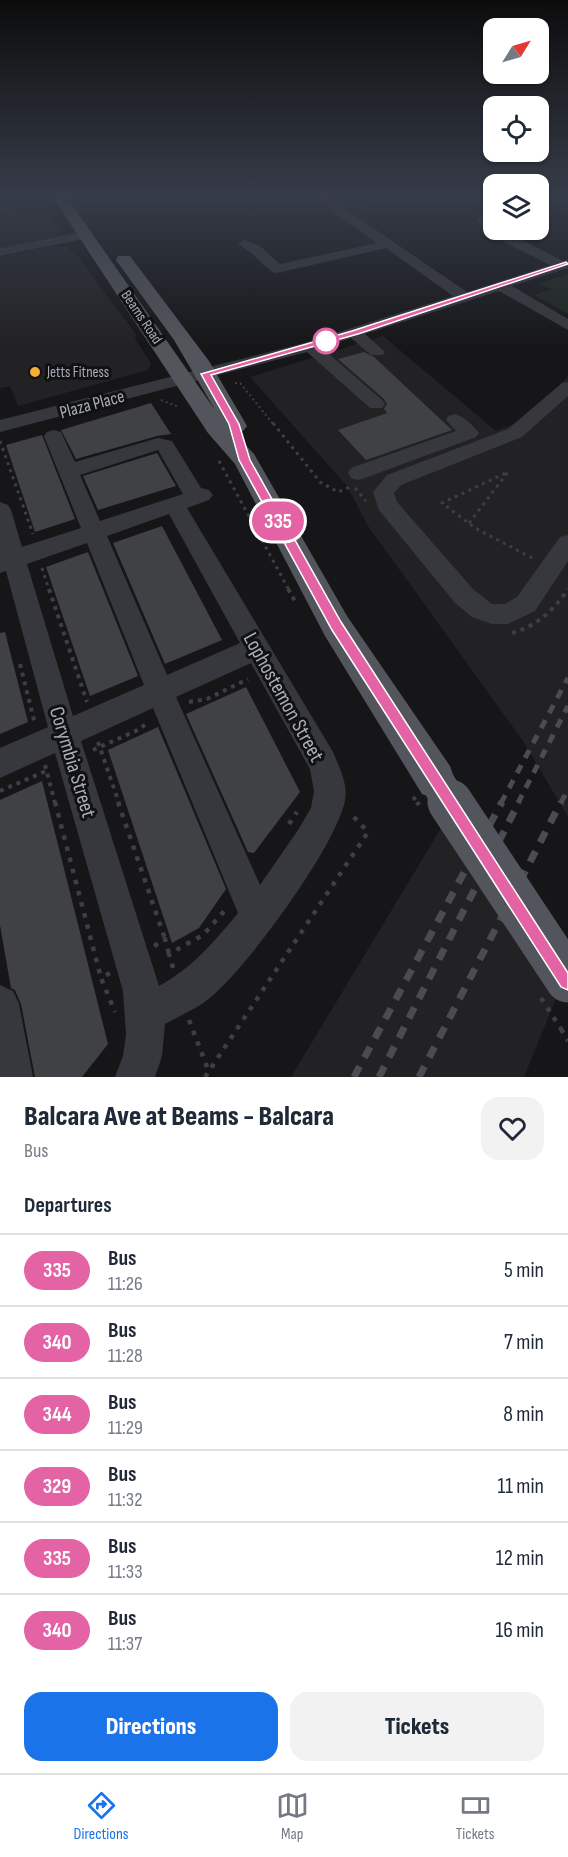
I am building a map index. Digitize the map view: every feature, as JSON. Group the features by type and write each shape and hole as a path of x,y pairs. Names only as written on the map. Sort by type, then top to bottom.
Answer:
{"main road":[{"name":"Beams Road","path":"103,246 194,377 234,424 228,462 568,980"},
{"name":"Beams Road","path":"114,246 166,314 194,377"}],"street":[{"path":"0,252 25,246"},
{"path":"249,246 277,269 378,246"},
{"path":"391,246 465,297"},
{"path":"528,246 565,265"},
{"name":"Plaza Place","path":"0,426 310,346 565,265"},
{"path":"501,286 568,325"},
{"path":"355,333 377,352"},
{"path":"310,346 375,405"},
{"path":"568,387 515,433 394,480 383,492 387,505 464,596 482,610 501,616 521,608 568,543"},
{"path":"360,478 469,433 455,420"},
{"path":"54,436 257,917"},
{"name":"Lophostemon Street","path":"69,471 158,444 165,445 191,499 247,662 322,762 330,783 329,796 321,824 257,917 215,968 199,983 146,1013"},
{"path":"10,565 94,532 191,499"},
{"name":"Corymbia Street","path":"0,510 10,565 55,752 138,976 146,1013 144,1052 135,1077"},
{"path":"0,763 55,752 247,662"},
{"path":"0,1004 13,1077"}],"path":[{"path":"235,383 240,383 320,482 338,492 360,478"},
{"path":"158,400 174,404 184,414"},
{"path":"0,441 33,535"},
{"path":"469,523 508,472 442,502 469,523 552,568"},
{"path":"10,565 48,562"},
{"path":"18,655 55,752 101,978"},
{"path":"0,791 55,752 140,729 164,701 185,703 207,699 247,662 254,687"},
{"path":"205,1077 368,832 351,813 329,796"},
{"path":"561,1029 568,1041"}],"shaded area":[{"path":"51,246 67,247 71,253 76,254 136,334 135,339 151,363 148,370 18,406 10,386 0,388 0,257"},
{"path":"568,274 568,314 534,295 552,289 537,284"},
{"path":"383,336 496,431 530,417 568,376 568,817 523,741 368,526 347,486 250,377"},
{"path":"464,790 568,969 524,1077 291,1077"}],"building":[{"path":"364,352 374,357 452,430 366,460 338,430 387,413 384,409 387,404 384,399 338,359"},
{"path":"151,403 171,434 76,459 61,430"},
{"path":"42,435 75,519 35,532 6,445"},
{"path":"157,453 176,486 98,510 83,476"},
{"path":"162,526 222,640 165,664 113,543"},
{"path":"88,552 138,676 90,696 46,567"},
{"path":"5,632 28,722 0,734 0,633"},
{"path":"246,687 300,792 254,853 248,852 186,714"},
{"path":"158,727 226,889 199,928 172,943 108,750"},
{"path":"42,781 108,1044 82,1077 35,1077 21,1004 15,990 11,988 0,925 0,800"}],"railway":[{"path":"501,803 568,678"},
{"path":"518,803 568,706"},
{"path":"561,803 568,789"},
{"path":"354,1077 502,802"},
{"path":"379,1077 519,802"},
{"path":"419,1077 561,802"}],"bus line":[{"name":"335","path":"568,264 355,333 206,374 234,424 245,460 336,626 568,980"}],"place":[{"name":"Jetts Fitness","path":"35,372"}]}
